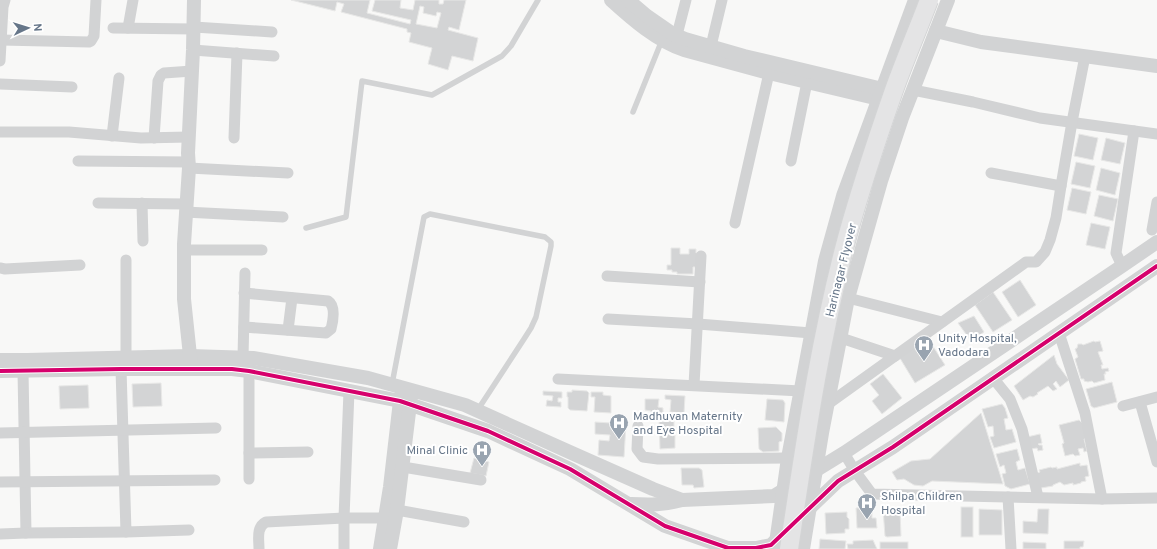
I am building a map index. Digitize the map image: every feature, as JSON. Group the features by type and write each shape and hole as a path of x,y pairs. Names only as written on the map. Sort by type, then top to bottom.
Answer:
{"main road":[{"name":"Harinagar Flyover","path":"780,546 830,310 848,235 893,95 929,0"}],"street":[{"path":"0,61 3,7 5,0"},
{"path":"1,40 92,41 94,36 96,0"},
{"path":"128,28 133,0"},
{"path":"190,362 184,299 184,250 189,165 194,0"},
{"path":"612,0 638,24 671,44 684,50 769,73 807,82 881,94 910,98 973,102 1040,118 1157,134"},
{"path":"628,0 647,16 677,36 881,94"},
{"path":"677,36 686,0"},
{"path":"712,46 722,0"},
{"path":"780,546 788,458 825,261 843,196 915,0"},
{"path":"804,549 822,433 848,298 881,181 910,98 948,0"},
{"path":"113,28 194,28 272,32"},
{"path":"936,31 981,42 1157,66"},
{"path":"193,50 274,56"},
{"path":"234,138 237,53"},
{"path":"828,404 1026,262 1036,262 1045,252 1056,218 1085,56"},
{"path":"154,138 159,77 164,73 192,71"},
{"path":"735,223 769,73"},
{"path":"112,136 119,78"},
{"path":"791,161 807,82"},
{"path":"0,84 72,87"},
{"path":"1122,266 1116,253 1134,131"},
{"path":"0,132 69,132 141,138 189,137"},
{"path":"78,162 189,165 288,173"},
{"path":"992,173 1061,186"},
{"path":"1157,202 1153,240 1157,259"},
{"path":"98,203 142,203 283,217"},
{"path":"142,203 144,241"},
{"path":"628,504 652,505 668,504 682,500 774,496 844,453 1122,266 1153,240"},
{"path":"184,250 262,250"},
{"path":"694,385 701,256"},
{"path":"126,260 123,430 126,532"},
{"path":"0,268 80,265"},
{"path":"780,546 810,508 838,481 892,447 1157,266"},
{"path":"243,357 245,273"},
{"path":"606,276 700,282"},
{"path":"244,293 328,301 332,303 333,307 332,326 326,333 244,327"},
{"path":"288,330 292,298"},
{"path":"848,298 942,322"},
{"path":"608,319 698,324 811,333"},
{"path":"1059,333 1085,413 1102,499"},
{"path":"841,338 895,356"},
{"path":"0,360 124,363 190,362 243,357 259,358 368,378 459,403 653,489 682,500"},
{"path":"190,362 249,371 405,403 488,431 567,468 665,526 717,547 756,548 771,545 780,546"},
{"path":"0,371 23,371 124,363"},
{"path":"23,371 26,533"},
{"path":"249,371 249,479"},
{"path":"993,378 1010,399 1022,429 1038,497"},
{"path":"558,380 801,391"},
{"path":"380,549 403,467 405,403 402,387"},
{"path":"344,549 349,391"},
{"path":"1123,406 1157,397"},
{"path":"1140,402 1157,462"},
{"path":"390,549 391,479 405,403"},
{"path":"638,426 637,449 644,458 788,458"},
{"path":"0,433 216,428"},
{"path":"249,453 308,452"},
{"path":"844,453 872,494 1102,499 1157,498"},
{"path":"567,468 574,454"},
{"path":"403,467 481,480"},
{"path":"0,482 215,480"},
{"path":"1008,497 1011,549"},
{"path":"259,549 260,527 266,522 391,514 464,522"},
{"path":"0,534 189,530"}],"lane":[{"path":"306,228 346,217 362,81 432,94 502,56 511,46 538,0"},
{"path":"633,112 662,39"},
{"path":"402,387 424,217 430,214 545,237 551,242 552,246 536,317 531,328 477,410"}],"building":[{"path":"291,0 370,0 367,13 410,24 411,20 372,11 375,0 401,0 400,8 413,10 415,0 439,0 439,4 443,4 444,0 466,0 459,30 449,27 448,30 478,38 473,61 452,56 448,70 428,64 432,48 409,42 411,33 407,32 407,29 341,12 344,4 337,2 335,11","holes":["420,6 424,7 423,13 436,16 437,12 441,13 437,28 416,24"]},
{"path":"1079,134 1098,138 1093,160 1074,156"},
{"path":"1106,138 1125,143 1120,164 1101,160"},
{"path":"1076,162 1095,166 1090,188 1071,184"},
{"path":"1101,168 1120,173 1115,195 1096,190"},
{"path":"1072,188 1091,192 1086,214 1067,210"},
{"path":"1099,195 1118,199 1113,221 1094,216"},
{"path":"1091,223 1110,227 1105,249 1086,245"},
{"path":"671,248 680,248 680,254 689,254 689,249 696,249 696,253 698,253 698,267 693,267 693,274 677,274 677,272 672,272 672,270 667,270 667,265 671,265"},
{"path":"1020,280 1036,305 1018,317 1002,292"},
{"path":"993,292 1012,320 993,332 975,305"},
{"path":"974,316 984,332 971,341 958,323"},
{"path":"927,337 945,365 915,383 898,355"},
{"path":"1094,341 1100,341 1103,351 1098,352 1103,365 1101,365 1102,369 1108,368 1109,371 1105,372 1106,374 1104,374 1105,380 1094,383 1092,381 1088,382 1081,379 1075,359 1078,357 1075,349 1077,348 1078,344 1083,345"},
{"path":"1054,355 1057,364 1069,380 1060,387 1056,381 1053,384 1057,389 1053,391 1048,386 1033,397 1030,396 1023,400 1014,386"},
{"path":"883,374 902,398 882,414 872,401 879,395 870,384"},
{"path":"1112,382 1117,402 1094,408 1091,406 1086,389"},
{"path":"161,383 162,406 133,407 132,384"},
{"path":"88,385 89,408 60,409 59,386"},
{"path":"572,390 587,391 589,393 587,411 570,410 568,408 567,392 572,392"},
{"path":"543,391 562,392 562,398 558,398 558,402 561,402 561,407 546,406 547,400 552,401 553,396 543,395"},
{"path":"591,392 603,392 603,395 611,396 611,413 594,412 595,397 591,397"},
{"path":"665,395 685,396 684,413 670,412 671,400 665,399"},
{"path":"645,399 659,399 658,407 663,408 663,415 650,417 651,411 645,410"},
{"path":"767,399 783,400 785,403 784,422 765,420"},
{"path":"1002,404 1008,418 1004,419 1006,430 1012,429 1016,442 994,448 990,437 994,436 993,426 988,427 982,409"},
{"path":"981,413 1003,484 932,481 923,486 914,485 904,479 897,480 892,472 911,461 930,459"},
{"path":"659,418 672,418 674,421 674,433 672,433 672,436 675,435 675,448 660,449"},
{"path":"1079,420 1083,424 1087,438 1084,439 1087,451 1084,452 1083,448 1078,449 1080,455 1075,456 1073,454 1065,456 1062,444 1064,443 1059,425"},
{"path":"595,422 626,424 624,457 598,455 599,440 609,441 610,435 595,434"},
{"path":"776,427 782,433 782,441 779,442 779,451 763,452 759,449 758,428"},
{"path":"1040,434 1042,443 1038,444 1042,445 1043,450 1038,451 1037,448 1030,449 1027,437"},
{"path":"1017,449 1020,460 1016,462 1018,470 1025,468 1030,484 1011,489 1005,486 1002,474 1006,473 1004,465 1000,467 996,454"},
{"path":"474,458 489,462 486,476 470,473"},
{"path":"1080,463 1080,466 1087,465 1089,476 1085,477 1086,481 1073,485 1073,483 1064,485 1060,482 1053,486 1041,488 1034,474 1040,472 1039,470 1051,467 1057,467 1057,469"},
{"path":"681,468 699,468 702,470 704,487 694,488 693,485 682,485"},
{"path":"872,507 872,518 876,518 877,528 857,528 856,508"},
{"path":"961,507 973,507 973,537 961,537"},
{"path":"898,508 900,511 901,536 887,537 885,536 883,509"},
{"path":"979,509 1002,510 1002,535 979,535"},
{"path":"1038,509 1049,509 1048,534 1023,533 1023,521 1037,522"},
{"path":"847,512 849,529 845,529 845,533 826,534 825,513"},
{"path":"820,539 846,541 845,549 819,549"},
{"path":"873,540 877,549 848,549 847,544 853,544 853,541"},
{"path":"1064,541 1084,541 1083,547 1080,547 1080,549 1064,549"},
{"path":"880,542 908,542 908,549 880,549"},
{"path":"1023,542 1046,543 1046,549 1023,549"}],"cycle path":[{"path":"0,371 232,369 249,371 400,401 488,431 570,469 665,526 728,548 756,548 771,545 838,481 893,447 1157,266"}],"place":[{"name":"Unity Hospital, Vadodara","path":"924,362"},
{"name":"Madhuvan Maternity and Eye Hospital","path":"619,440"},
{"name":"Minal Clinic","path":"482,467"},
{"name":"Shilpa Children Hospital","path":"867,520"}]}
